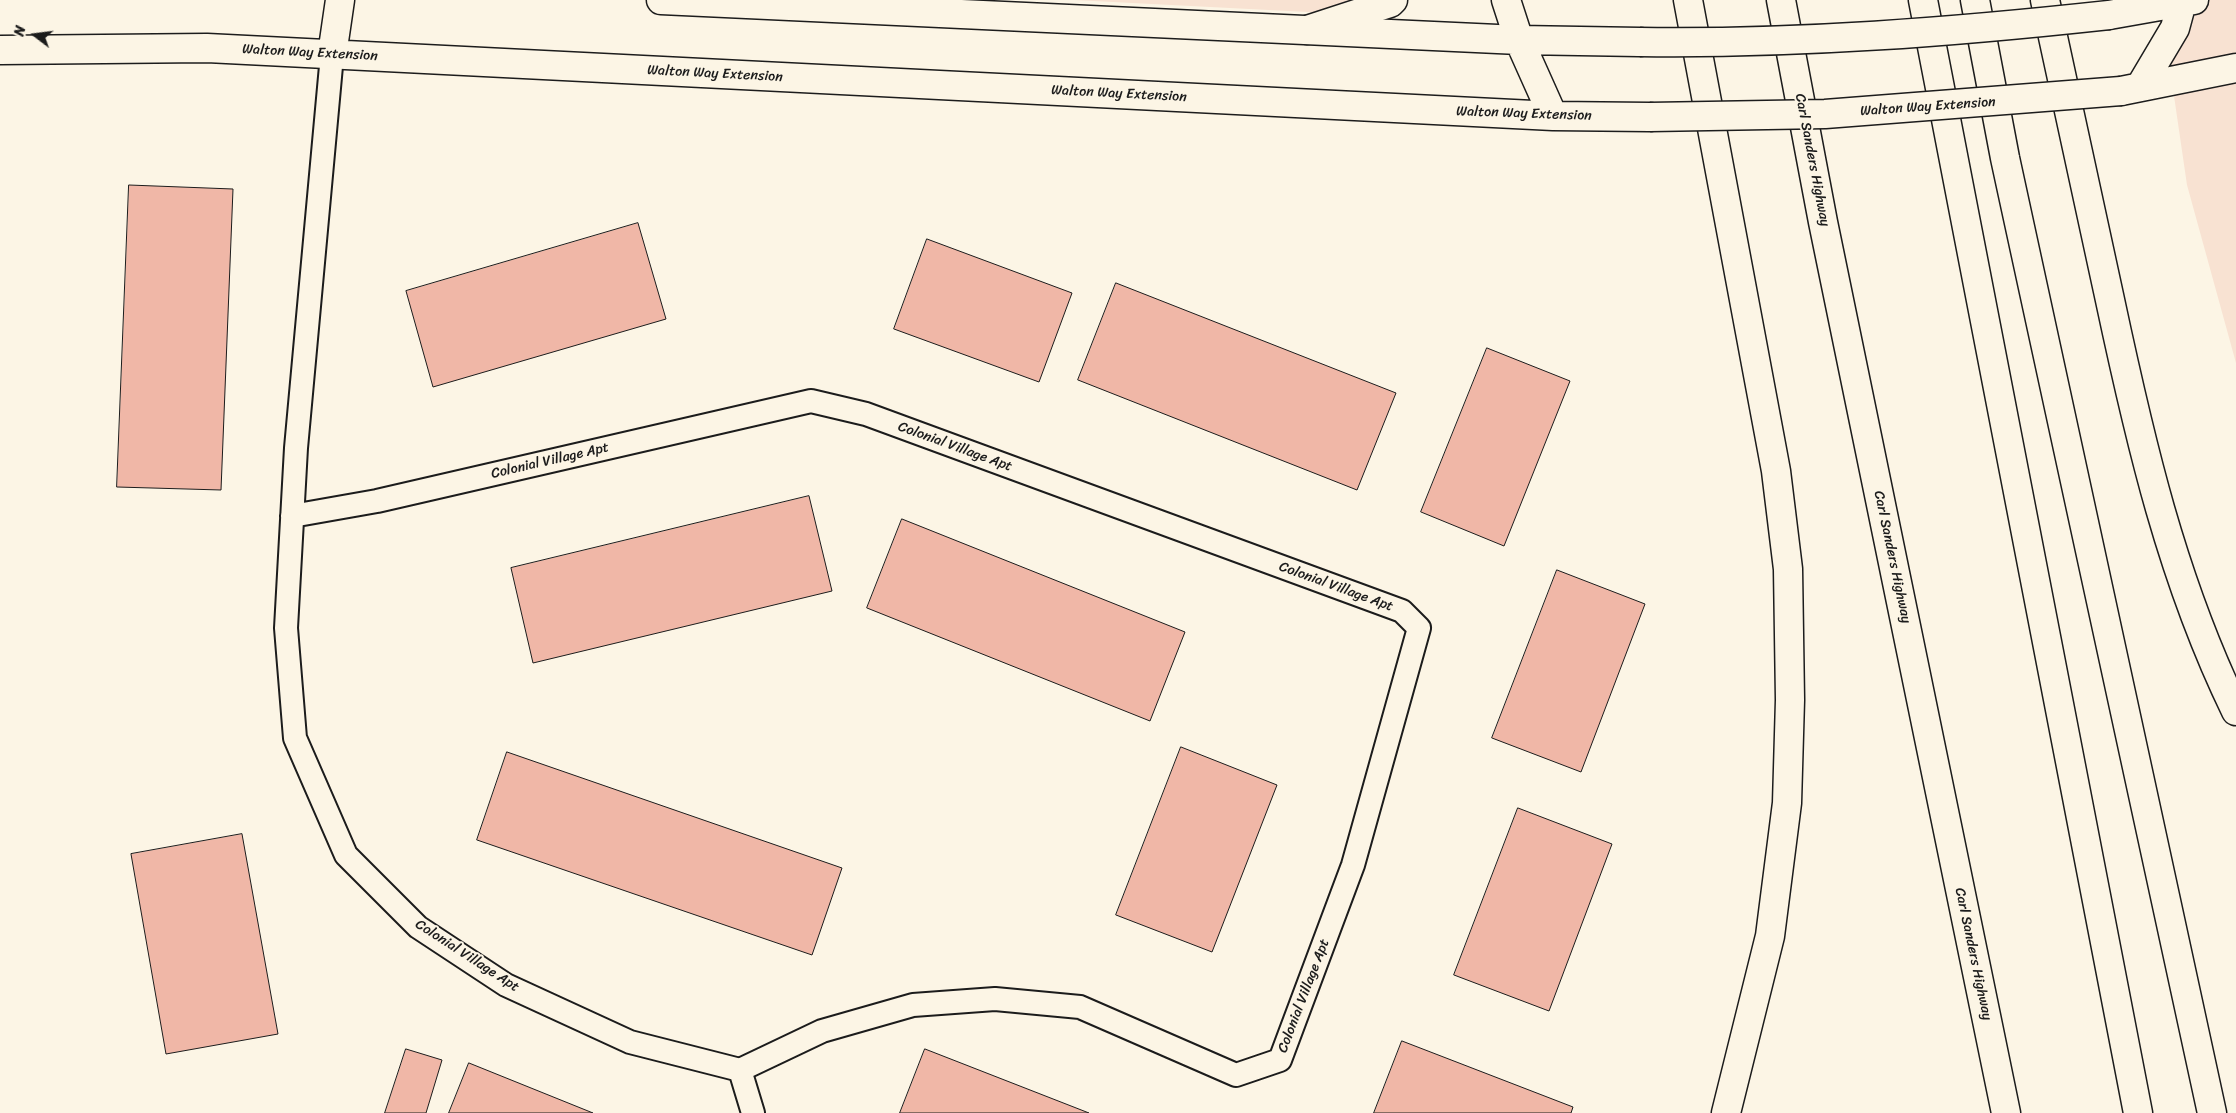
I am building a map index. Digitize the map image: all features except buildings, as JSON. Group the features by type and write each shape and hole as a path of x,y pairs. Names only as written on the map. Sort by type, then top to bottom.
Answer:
{"main road":[{"path":"332,54 340,0"},
{"path":"661,0 1519,40 1640,42 1827,40 1963,31 2109,15 2186,1"},
{"path":"1307,30 1390,3 1393,0"},
{"path":"1506,0 1519,40 1552,116"},
{"path":"1688,0 1772,452 1788,568 1790,700 1787,803 1770,936 1726,1113"},
{"name":"Carl Sanders Highway","path":"1781,0 1823,222 2006,1113"},
{"path":"1923,0 2138,1113"},
{"path":"1975,0 2009,177 2212,1113"},
{"path":"2045,0 2130,392 2160,513 2181,582 2218,674 2236,710"},
{"path":"2130,89 2175,28 2186,1"},
{"name":"Walton Way Extension","path":"0,50 207,48 1552,116 1650,117 1825,114 2130,89 2236,68"}],"lane":[{"name":"Colonial Village Apt","path":"292,516 376,501 811,401 866,414 1402,611 1418,628 1353,865 1280,1060 1236,1075 1080,1008 995,999 904,1008 822,1031 740,1070 630,1042 506,985 418,927 346,855 295,738 286,628 292,516 296,448 332,54"},
{"path":"740,1070 752,1113"}],"shaded area":[{"path":"1074,0 1360,0 1327,13"},
{"path":"2160,0 2236,0 2236,363 2187,185"}]}
